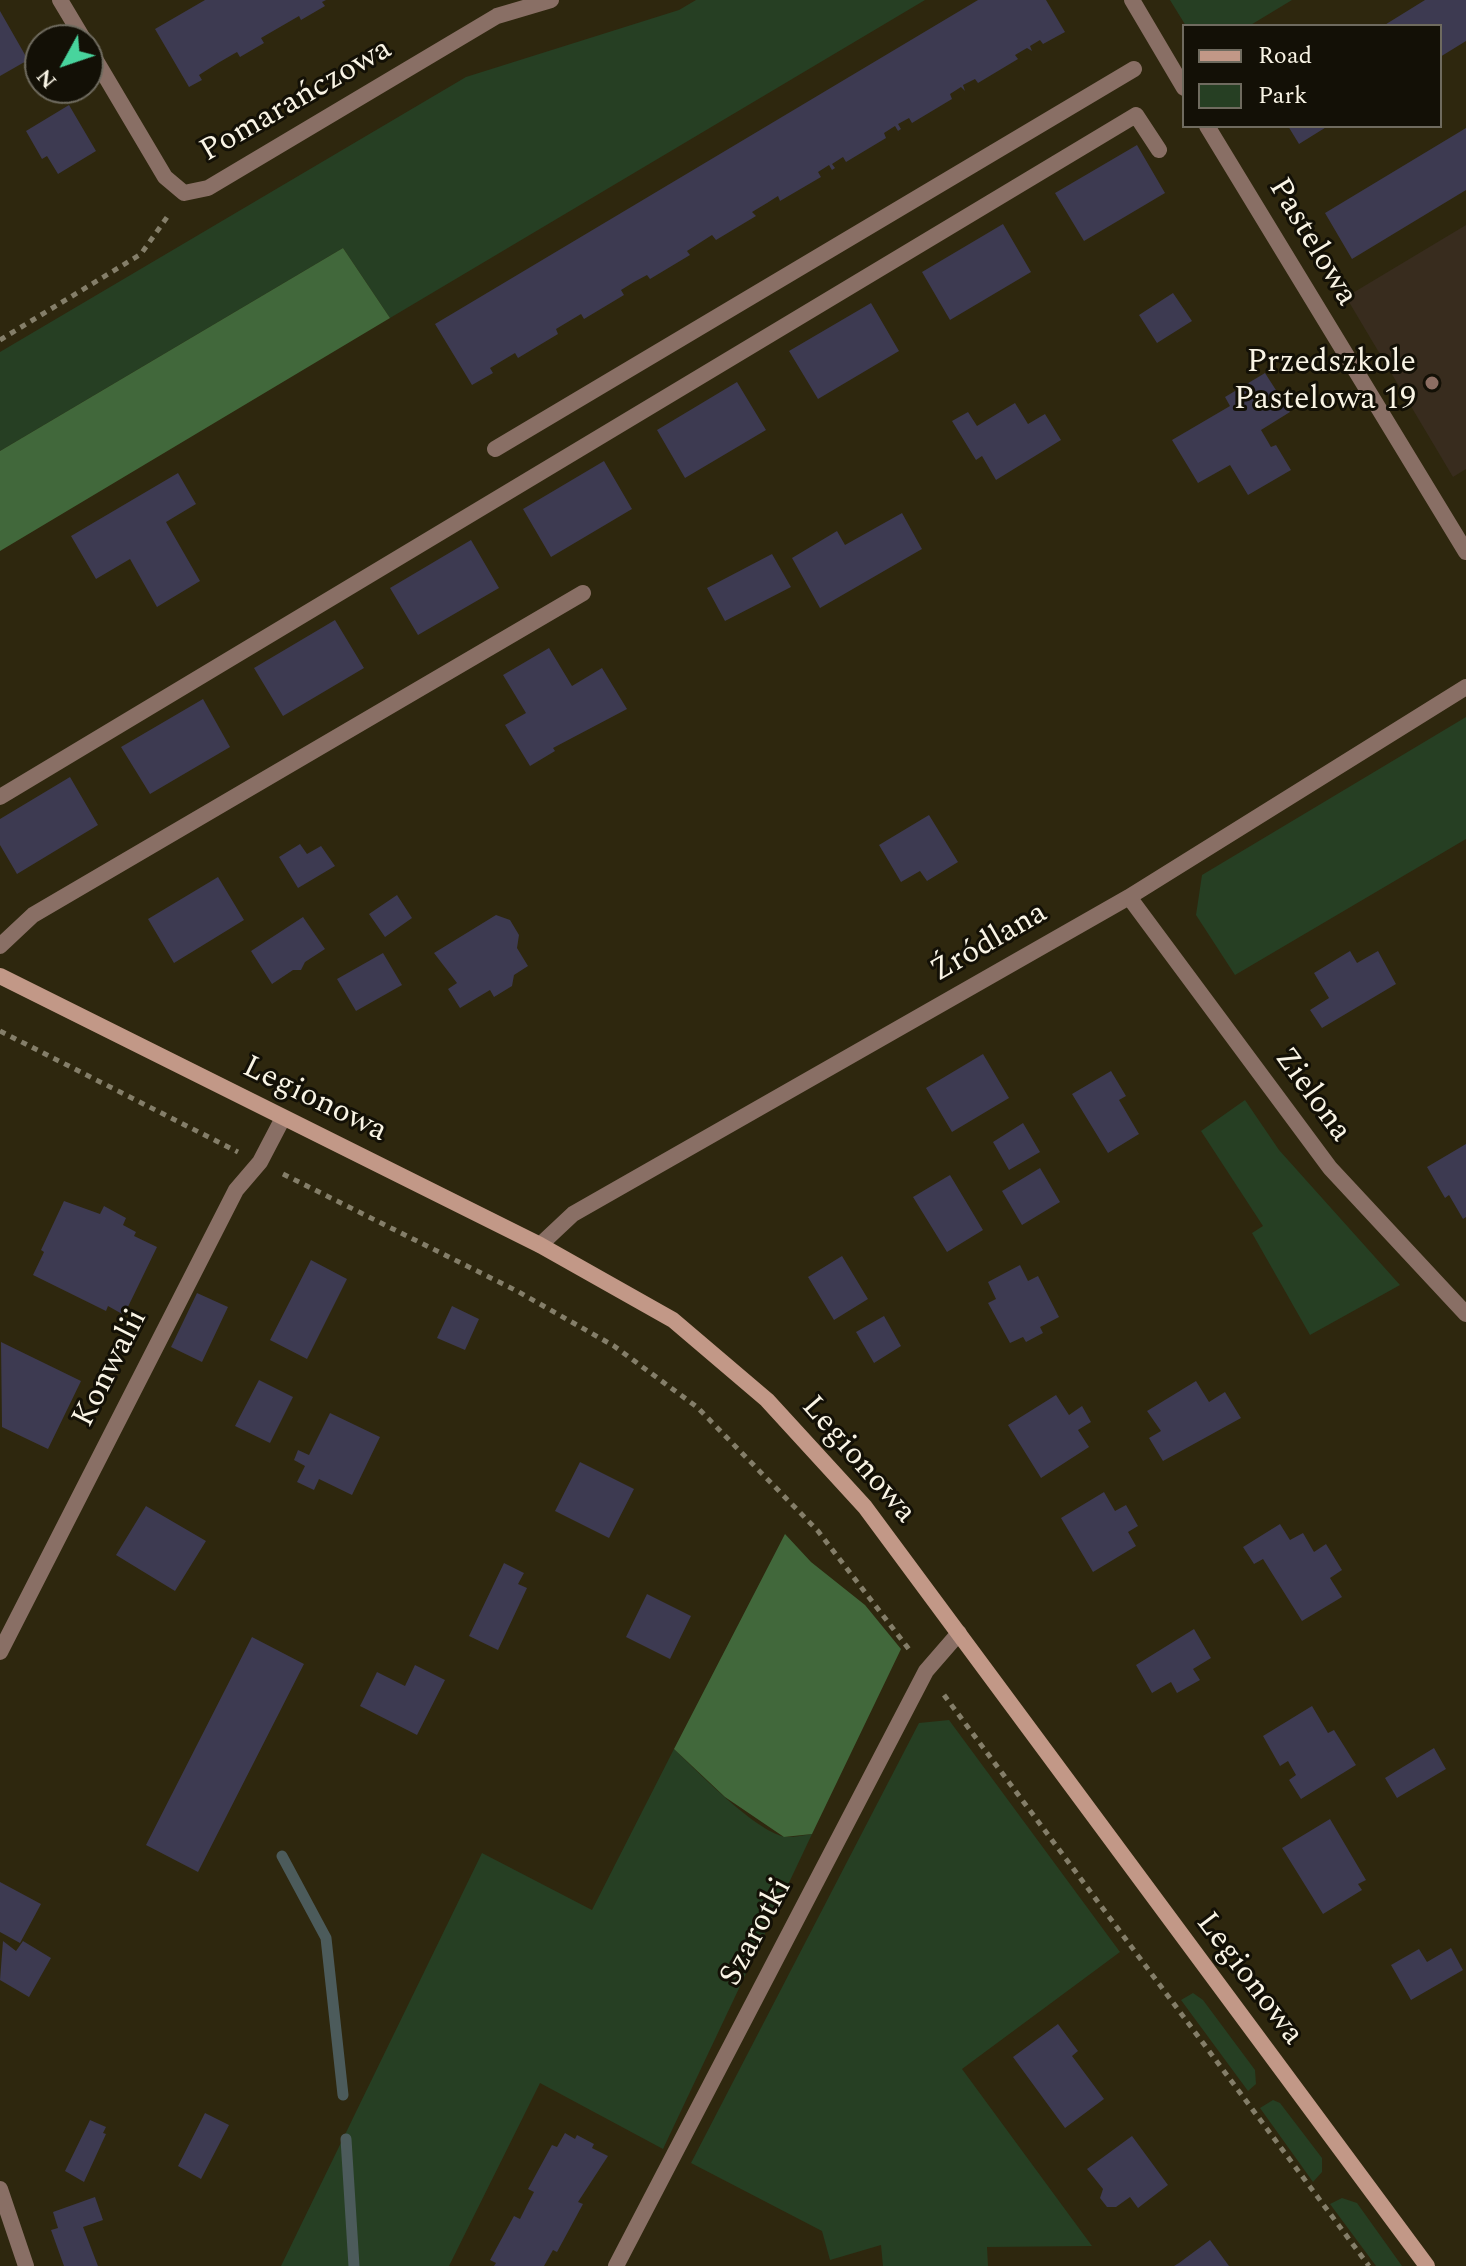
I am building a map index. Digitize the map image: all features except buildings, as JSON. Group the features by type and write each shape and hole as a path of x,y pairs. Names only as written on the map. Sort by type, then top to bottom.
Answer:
{"main road":[{"name":"Legionowa","path":"0,976 540,1245 673,1320 767,1400 865,1507 1427,2266"}],"street":[{"path":"60,0 74,24"},
{"name":"Pomarańczowa","path":"104,74 165,177 184,193 208,188 497,16 551,0"},
{"path":"1132,0 1182,85"},
{"path":"495,449 1134,69"},
{"path":"0,797 1136,115 1159,150"},
{"name":"Pastelowa","path":"1208,128 1466,552"},
{"path":"0,946 33,915 583,593"},
{"name":"Źródlana","path":"540,1245 573,1214 1129,897 1466,687"},
{"name":"Zielona","path":"1129,897 1330,1168 1466,1314"},
{"name":"Konwalii","path":"0,1652 236,1190 260,1162 283,1118"},
{"name":"Szarotki","path":"616,2266 926,1671 959,1633"},
{"path":"0,2189 26,2266"}],"path":[{"path":"0,340 141,254 184,193"},
{"path":"0,1031 531,1299 614,1346 697,1407 818,1531 926,1671 1369,2266"}],"shaded area":[{"name":"Przedszkole Pastelowa 19","path":"1466,225 1466,469 1453,477 1346,297"}],"green space":[{"path":"696,0 925,0 390,318 343,248 0,451 0,352 466,77 679,10"},
{"path":"1170,0 1292,0 1252,24 1185,24"},
{"path":"343,248 390,318 0,551 0,451"},
{"path":"1466,717 1466,839 1235,975 1196,915 1202,875"},
{"path":"1245,1100 1279,1150 1400,1285 1310,1335 1252,1233 1263,1226 1201,1131"},
{"path":"785,1534 811,1562 865,1605 901,1649 812,1834 784,1837 725,1797 674,1749"},
{"path":"949,1720 1120,1952 962,2069 1092,2246 987,2247 988,2266 883,2266 881,2245 830,2260 822,2231 691,2163 919,1723"},
{"path":"674,1749 728,1800 775,1834 787,1837 812,1834 663,2149 540,2083 449,2266 281,2266 482,1853 592,1910"},
{"path":"1193,1993 1203,2000 1255,2070 1256,2084 1248,2091 1181,2000"},
{"path":"1273,2100 1280,2103 1322,2158 1322,2172 1313,2182 1260,2108"},
{"path":"1342,2198 1357,2203 1402,2266 1376,2266 1330,2204"}],"waterway":[{"path":"282,1856 326,1938 343,2095"},
{"path":"346,2139 354,2266"}],"place":[{"name":"Przedszkole Pastelowa 19","path":"1432,383"}]}
